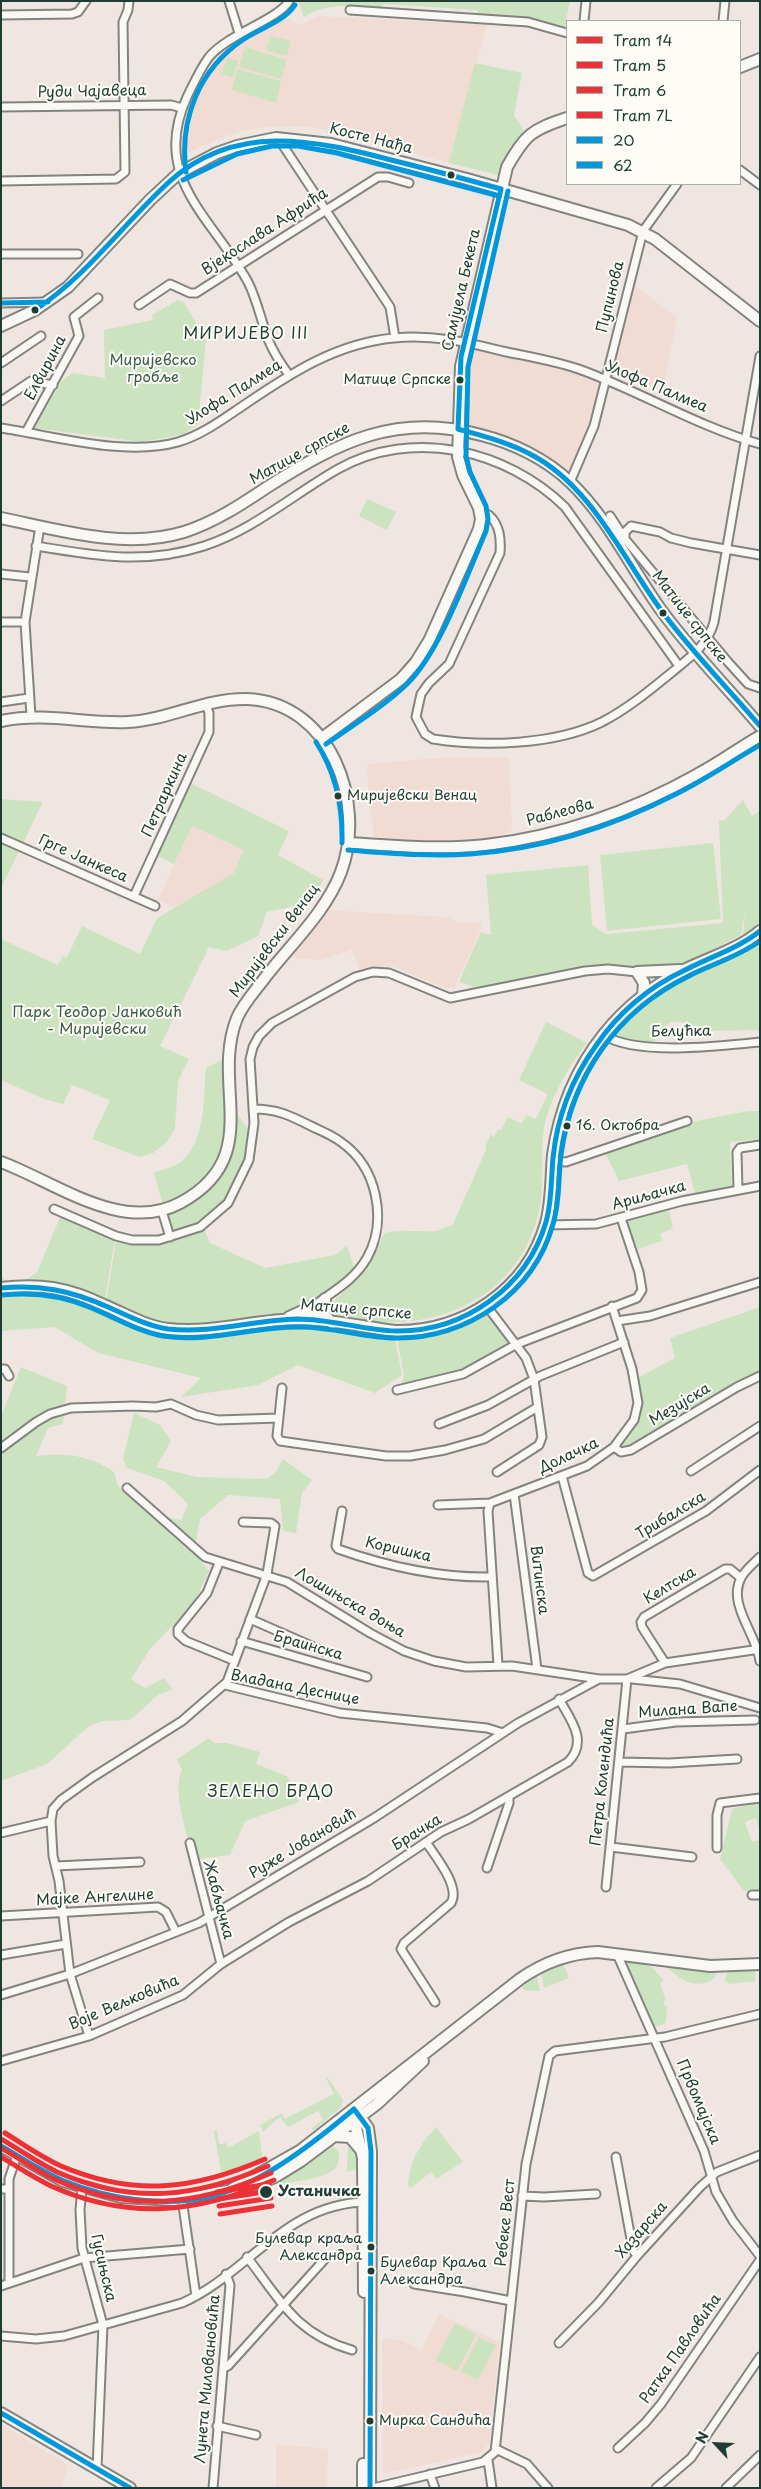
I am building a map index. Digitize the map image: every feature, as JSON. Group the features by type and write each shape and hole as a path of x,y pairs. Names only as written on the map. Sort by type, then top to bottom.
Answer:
{"main road":[{"path":"741,67 760,59"},
{"name":"Самјуела Бекета","path":"481,514 463,475 458,450 460,366 465,342 506,167 522,142 538,128 566,118"},
{"name":"Косте Нађа","path":"1,326 48,302 79,276 150,200 179,173 217,153 271,138 292,138 331,144 501,189 643,231 760,321"},
{"name":"Матице српске","path":"1,518 132,540 175,534 236,508 321,456 352,440 381,432 423,426 458,429 486,436 519,448 542,461 570,482 599,516 657,604 695,652 760,726"},
{"path":"322,738 401,679 420,656 476,538 481,524 481,514"},
{"name":"Миријевски венац","path":"1,721 31,716 127,722 144,720 206,704 246,699 271,703 296,715 322,738 336,762 344,785 350,814 349,843 341,873 328,897 256,989 237,1020 230,1047 232,1128 224,1158 211,1179 197,1192 179,1204 162,1211 134,1214 115,1211 1,1162"},
{"name":"Раблеова","path":"349,843 398,846 470,846 502,843 565,830 617,813 665,792 699,774 760,736"},
{"name":"Матице српске","path":"1,1288 32,1285 61,1288 138,1320 169,1329 202,1330 282,1320 312,1320 395,1331 418,1330 456,1321 486,1305 510,1285 532,1255 545,1225 558,1130 569,1094 584,1063 604,1034 657,985 742,943 760,931"},
{"path":"642,973 686,969"},
{"path":"642,973 657,985"},
{"path":"642,973 644,983 643,996"},
{"path":"325,1300 324,1314 332,1323"},
{"path":"282,1320 313,1306"},
{"path":"232,2189 287,2159 355,2114 449,2036 543,1964 585,1953 617,1954 710,1966 760,1964"},
{"path":"1,2146 52,2175 82,2188 130,2198 182,2199 246,2188 288,2170 334,2137 355,2114 377,2104 449,2036"},
{"path":"363,2488 367,2202 371,2151 368,2128 377,2104"},
{"path":"355,2114 368,2128"},
{"path":"355,2114 362,2152 367,2202 371,2488"},
{"path":"334,2137 350,2137 362,2152"},
{"path":"1,2413 130,2488"}],"street":[{"path":"1,15 72,14 78,12 87,1 91,1"},
{"path":"1,181 116,179 125,172 123,22 128,10 129,1"},
{"path":"229,1 239,33"},
{"path":"289,1 281,11 239,33 209,58 182,108 175,139 179,173 193,200 238,267 255,298 273,349 289,375"},
{"path":"584,20 586,1"},
{"path":"723,20 725,1"},
{"path":"350,10 528,22 566,33"},
{"name":"Руди Чајавеца","path":"1,107 170,105 182,108"},
{"path":"282,144 390,307 395,338"},
{"path":"741,171 760,185"},
{"name":"Вјекослава Афрића","path":"140,304 170,284 190,293 196,293 378,177 388,176 409,183"},
{"name":"Пупинова","path":"570,482 588,444 643,231 675,185"},
{"path":"1,248 1,254 78,254"},
{"name":"Елвирина","path":"26,432 79,336 74,317 98,298"},
{"path":"1,303 48,302"},
{"path":"1,362 41,336"},
{"name":"Улофа Палмеа","path":"1,428 116,446 150,447 179,442 215,424 289,375 323,356 346,348 395,338 416,337 465,342 557,362 760,444"},
{"path":"481,514 488,515 497,526 500,535 500,553 449,664 429,683 421,694 416,717 424,734 442,741 502,742 540,740 582,730 625,708 679,666 708,638 714,622 760,356"},
{"path":"1,401 31,381 52,385"},
{"path":"36,546 108,558 156,558 207,545 244,528 340,468 372,455 431,448 458,450 483,456 528,476 565,507 679,666"},
{"name":"Матице српске","path":"610,516 625,539 745,681 760,688"},
{"path":"31,716 25,622 30,577 40,526"},
{"path":"625,539 625,532 631,526 660,532 678,540 760,555"},
{"path":"1,574 30,577"},
{"path":"1,622 25,622"},
{"path":"1,702 29,698"},
{"name":"Петраркина","path":"134,896 208,732 209,713 206,704"},
{"name":"Грге Јанкеса","path":"1,838 155,906"},
{"path":"54,1209 116,1236 132,1240 153,1241 200,1227 228,1203 249,1160 253,1140 250,1060 253,1047 259,1036 272,1024 355,977 373,972 389,973 450,998 584,971 608,969 642,973"},
{"name":"Белућка","path":"604,1034 626,1043 659,1047 760,1042"},
{"path":"253,1109 281,1111 342,1142 363,1165 371,1181 378,1212 377,1228 370,1252 355,1275 325,1300 313,1306 310,1315 312,1320"},
{"path":"553,1161 566,1162 687,1121"},
{"path":"738,1190 737,1152 740,1148 760,1145"},
{"name":"Ариљачка","path":"545,1225 580,1226 622,1218 682,1201 760,1186"},
{"path":"162,1211 170,1237"},
{"path":"397,1390 463,1374 517,1344 637,1298 642,1290 639,1272 622,1218"},
{"path":"617,1321 650,1316 760,1282"},
{"path":"312,1320 325,1300"},
{"path":"486,1305 526,1358 534,1379 536,1408 542,1437 539,1445 497,1472"},
{"name":"Долачка","path":"438,1505 490,1503 596,1462 614,1447 631,1426 638,1408 635,1379 612,1306"},
{"path":"439,1424 488,1405 534,1379 624,1342"},
{"path":"1,1369 5,1369 9,1376"},
{"name":"Мезијска","path":"614,1447 621,1452 630,1450 730,1391 760,1376"},
{"path":"282,1388 277,1436 282,1442 397,1457 430,1453 484,1439 536,1408"},
{"path":"1,1448 36,1422 58,1411 78,1407 156,1407 171,1404 196,1415 218,1420 280,1418"},
{"path":"690,1471 760,1426"},
{"name":"Трибалска","path":"562,1476 590,1576 595,1575 706,1511 760,1470"},
{"name":"Лошињска доња","path":"127,1488 201,1554 219,1562 267,1574 287,1582 354,1625 416,1656 457,1666 498,1665 536,1669"},
{"name":"Витинска","path":"514,1494 536,1669"},
{"path":"490,1503 488,1511 498,1665"},
{"name":"Коришка","path":"342,1510 336,1546 338,1549 389,1564 430,1572 467,1577 492,1577"},
{"path":"225,1685 267,1574 274,1524 243,1522"},
{"path":"760,1557 741,1578 738,1588 740,1606 759,1649 760,1661"},
{"path":"219,1562 207,1594 178,1629 178,1634 192,1644 235,1661"},
{"name":"Келтска","path":"666,1663 642,1627 641,1622 644,1617 725,1569 730,1569 741,1578"},
{"path":"250,1619 323,1651"},
{"name":"Браинска","path":"241,1642 367,1677"},
{"path":"629,1679 666,1663 759,1649"},
{"path":"536,1669 600,1679 629,1679 680,1684 760,1708"},
{"name":"Руже Јовановић","path":"1,1995 70,1974 176,1932 208,1917 359,1827 503,1733 559,1699 600,1679"},
{"name":"Петра Колендића","path":"606,1887 629,1679"},
{"name":"Владана Деснице","path":"51,1821 53,1809 57,1803 113,1764 182,1720 225,1685 340,1713 487,1728 503,1733"},
{"name":"Брачка","path":"221,1964 289,1922 368,1881 426,1842 568,1762 577,1750 578,1733 559,1699"},
{"name":"Милана Вапе","path":"622,1729 676,1722 755,1720"},
{"path":"620,1762 669,1763 737,1759"},
{"path":"487,1868 510,1803 509,1796"},
{"path":"717,1848 717,1815 720,1803 760,1798"},
{"path":"1,1833 51,1821 70,1974 89,2036"},
{"path":"426,1842 452,1886 454,1897 451,1903 404,1943 402,1949 435,2002"},
{"name":"Жабљачка","path":"190,1843 221,1964"},
{"path":"611,1847 692,1857"},
{"path":"56,1866 140,1862"},
{"path":"752,1896 760,1895"},
{"name":"Мајке Ангелине","path":"1,1916 160,1907 166,1912 176,1932"},
{"path":"1,1955 66,1944"},
{"name":"Првомајска","path":"617,1954 624,1974 656,2039 704,2151 716,2192 726,2210 760,2256"},
{"name":"Воје Вељковића","path":"1,2061 89,2036 182,1995 221,1964"},
{"path":"656,2039 760,2014"},
{"name":"Ребеке Вест","path":"496,2449 522,2196 532,2127 546,2063 549,2056 555,2051 656,2039"},
{"path":"9,2283 5,2189 17,2155"},
{"name":"Хазарска","path":"559,2343 599,2302 678,2209 711,2177 760,2155"},
{"path":"616,2157 633,2250 637,2256"},
{"name":"Гусињска","path":"82,2188 80,2221 84,2258 103,2325 97,2469"},
{"path":"522,2196 544,2198 596,2194"},
{"name":"Лунета Миловановића","path":"182,2199 196,2296"},
{"path":"1,2336 44,2339 64,2336 182,2303 196,2296 247,2257 310,2215 343,2204 367,2202"},
{"path":"1,2286 84,2258 190,2249"},
{"path":"247,2257 283,2304 308,2331 332,2344 352,2350"},
{"path":"223,2368 228,2366 324,2260"},
{"name":"Ратка Павловића","path":"618,2448 645,2423 661,2404 760,2260"},
{"name":"Лунета Миловановића","path":"213,2488 230,2285 226,2274"},
{"path":"414,2284 511,2301"},
{"path":"656,2488 691,2458 710,2433 760,2357"},
{"path":"217,2426 256,2435"},
{"path":"371,2488 394,2485 488,2460 496,2449 526,2464 548,2488"},
{"path":"726,2488 760,2455"},
{"path":"488,2460 492,2488"},
{"path":"430,2474 435,2488"}],"shaded area":[{"path":"320,16 487,25 449,163 338,132 303,126 267,127 247,130 227,136 184,154 180,143 187,112 203,84 222,58 254,34 284,19 290,19 298,25"},
{"path":"633,284 677,318 663,392 617,375 614,372"},
{"path":"477,348 508,358 557,366 597,383 599,389 588,432 570,469 561,470 514,441 465,424 469,354 472,349"},
{"path":"448,757 509,758 512,830 496,837 477,840 427,842 374,837 369,802 367,764"},
{"path":"191,826 245,850 234,873 175,908 158,900"},
{"path":"325,910 447,917 457,922 481,923 481,929 454,988 446,988 395,967 385,966 359,969 352,950 322,960 288,958"},
{"path":"439,2314 500,2342 489,2443 483,2452 387,2473 383,2471 382,2339 402,2340 421,2350"},
{"path":"1,2424 68,2465 61,2488 1,2488"},
{"path":"276,2444 328,2449 327,2488 276,2488"}],"green space":[{"path":"298,1 570,1 565,26 514,16 477,15 477,10 382,4 381,9 351,6 331,7 312,12 304,17"},
{"path":"270,36 291,41 287,56 266,50"},
{"path":"245,47 287,60 281,79 239,67"},
{"path":"227,58 238,61 233,77 222,74"},
{"path":"475,63 522,73 514,115 524,131 510,147 498,175 449,163"},
{"path":"237,69 281,81 276,103 232,90"},
{"name":"Миријевско гробље","path":"178,300 184,302 206,340 198,424 185,434 142,442 34,428 61,382 72,373 105,378 104,330 153,320 152,315"},
{"path":"367,499 396,512 387,530 359,516"},
{"name":"Парк Теодор Јанковић - Миријевски","path":"186,781 289,831 278,855 323,880 309,906 294,906 267,912 258,936 227,951 209,947 160,1046 189,1059 178,1081 175,1128 166,1143 153,1153 139,1157 92,1139 110,1100 72,1085 63,1104 44,1099 1,1080 1,939 58,965 63,956 67,957 82,926 140,954 157,918 234,873 244,850 192,826 174,864 153,854"},
{"path":"1,799 43,802 1,888"},
{"path":"743,800 752,816 760,811 760,922 743,937 745,911 741,935 684,965 636,972 595,968 477,988 459,982 481,932 491,935 486,875 588,865 592,925 606,934 723,923 719,821 725,820"},
{"path":"713,843 721,919 607,931 600,855"},
{"path":"760,933 760,1030 705,1031 681,1022 670,1022 653,1042 625,1041 606,1036 641,1004 679,978"},
{"path":"546,1022 587,1043 559,1087 548,1111 543,1136 539,1211 528,1244 510,1271 487,1292 460,1308 430,1318 398,1322 365,1321 333,1314 329,1309 331,1304 367,1268 385,1233 437,1231 447,1226 452,1226 487,1148 485,1147 490,1135 494,1137 498,1129 501,1130 508,1117 522,1124 526,1115 536,1119 548,1094 519,1080"},
{"path":"230,1056 233,1108 254,1138 250,1158 229,1201 202,1224 210,1243 265,1268 335,1255 347,1246 356,1273 326,1297 283,1318 204,1327 160,1325 106,1303 117,1234 144,1238 158,1238 171,1235 154,1173 180,1162 190,1151 200,1129 206,1068"},
{"path":"748,1111 760,1111 760,1139 730,1142 732,1190 696,1197 687,1164 619,1181 605,1153 686,1123"},
{"path":"669,1210 673,1228 660,1234 662,1241 638,1249 623,1220"},
{"path":"61,1215 115,1238 104,1307 158,1329 295,1322 394,1334 402,1375 375,1393 298,1365 258,1385 181,1397 201,1378 98,1353 55,1327 1,1331 1,1277 15,1288 37,1272"},
{"path":"760,1307 760,1376 625,1452 614,1447 636,1417 635,1379 675,1358 670,1338"},
{"path":"488,1308 518,1346 465,1377 399,1393 404,1375 396,1334"},
{"path":"21,1367 67,1386 63,1424 48,1428 36,1456 67,1455 95,1461 114,1472 118,1486 156,1515 181,1520 188,1504 164,1481 127,1468 123,1459 134,1413 160,1425 171,1441 156,1467 197,1477 267,1479 276,1472 283,1459 312,1480 302,1493 296,1533 283,1531 280,1499 228,1495 200,1519 194,1553 209,1571 194,1603 150,1649 131,1679 145,1688 164,1678 173,1689 158,1695 130,1720 102,1721 89,1726 47,1764 1,1781 1,1416"},
{"path":"209,1738 214,1743 227,1743 260,1752 256,1764 287,1776 299,1802 245,1821 230,1855 194,1860 179,1801 179,1779 182,1770 177,1759"},
{"path":"760,1802 760,1831 756,1818 745,1822 752,1842 760,1840 760,1890 744,1891 720,1859 732,1809"},
{"path":"626,1961 648,1962 664,1981 660,1983 665,1998 664,2005 667,2006 666,2023 655,2027 652,2025 628,1973"},
{"path":"563,1964 569,1978 544,1988 541,1972"},
{"path":"669,1965 717,1971 714,1978 707,1983 692,1983 683,1980 668,1969"},
{"path":"756,1969 755,1981 729,1984 725,1981 728,1970"},
{"path":"537,1976 540,1991 524,1990 522,1987"},
{"path":"327,2077 343,2100 341,2107 314,2130 312,2128 323,2120 318,2111 288,2127 280,2117 263,2132 260,2125 282,2113 285,2119 334,2094"},
{"path":"436,2127 463,2162 436,2179 431,2172 411,2188 408,2186 413,2161 420,2147"},
{"path":"217,2130 219,2144 226,2143 228,2148 259,2131 263,2162 222,2177 214,2131"},
{"path":"350,2142 356,2148 357,2170 347,2172 348,2153"},
{"path":"332,2145 338,2151 339,2157 337,2166 332,2171 316,2178 282,2185 280,2181 298,2171"},
{"path":"455,2323 476,2334 457,2371 436,2360"},
{"path":"479,2337 496,2345 478,2380 461,2371"}],"tram line":[{"name":"6","path":"5,2133 39,2155 61,2166 88,2176 139,2186 164,2186 213,2178 265,2159"},
{"name":"14","path":"1,2139 57,2172 85,2183 138,2193 189,2191 241,2177 268,2166"},
{"name":"5","path":"1,2148 40,2172 82,2190 137,2201 163,2201 217,2193 271,2173"},
{"name":"7L","path":"1,2157 45,2183 80,2197 136,2208 191,2206 218,2200 274,2180"},
{"name":"6","path":"217,2192 269,2184"},
{"name":"14","path":"218,2199 270,2191"},
{"name":"5","path":"219,2206 271,2198"},
{"name":"7L","path":"220,2214 272,2206"}],"transit line":[{"name":"62","path":"186,172 185,152 189,115 204,80 228,51 244,39 278,21 295,5"},
{"name":"20","path":"35,310 89,265 169,182 194,163 221,150 248,143 304,142 362,153 501,189"},
{"name":"62","path":"183,180 237,154 272,146 298,146 337,153 499,196"},
{"name":"20","path":"458,429 461,357 501,189"},
{"name":"62","path":"326,744 368,716 407,684 419,670 431,653 452,612 486,531 488,519 486,506 470,472 466,456 468,367 508,191"},
{"name":"20","path":"1,303 48,302"},
{"name":"20","path":"458,429 513,446 530,454 552,467 571,484 604,524 661,610 760,726"},
{"name":"62","path":"316,742 329,766 337,790 341,816 342,843"},
{"name":"62","path":"348,850 455,855 497,851 551,841 629,816 654,805 699,782 760,745"},
{"name":"20","path":"1,1288 29,1287 56,1290 95,1301 152,1325 184,1330 200,1330 281,1320 310,1319 396,1331 421,1329 445,1324 468,1314 489,1301 508,1285 524,1267 537,1245 548,1214 555,1143 562,1114 579,1072 613,1023 635,1002 659,985 685,970 733,948 760,931"},
{"name":"62","path":"2,1295 35,1294 57,1297 89,1307 144,1331 180,1338 197,1338 264,1329 297,1327 322,1328 396,1338 422,1336 448,1330 472,1321 514,1291 544,1249 555,1216 563,1141 570,1113 587,1073 602,1049 620,1027 652,998 676,983 743,952 760,941"},
{"name":"20","path":"1,2146 64,2181 100,2193 137,2200 195,2200 232,2190 251,2182 305,2148 354,2109 368,2128 371,2151 370,2488"},
{"name":"20","path":"1,2413 130,2488"}],"place":[{"name":"Матице Српске","path":"460,380"},
{"name":"Миријевски Венац","path":"338,796"},
{"name":"16. Октобра","path":"567,1126"},
{"name":"Устаничка","path":"266,2192"},
{"name":"Булевар краља Александра","path":"371,2247"},
{"name":"Булевар Краља Александра","path":"371,2271"},
{"name":"Мирка Сандића","path":"370,2421"}],"district":[{"name":"МИРИЈЕВО III","path":"246,335"},
{"name":"ЗЕЛЕНО БРДО","path":"271,1793"}]}
